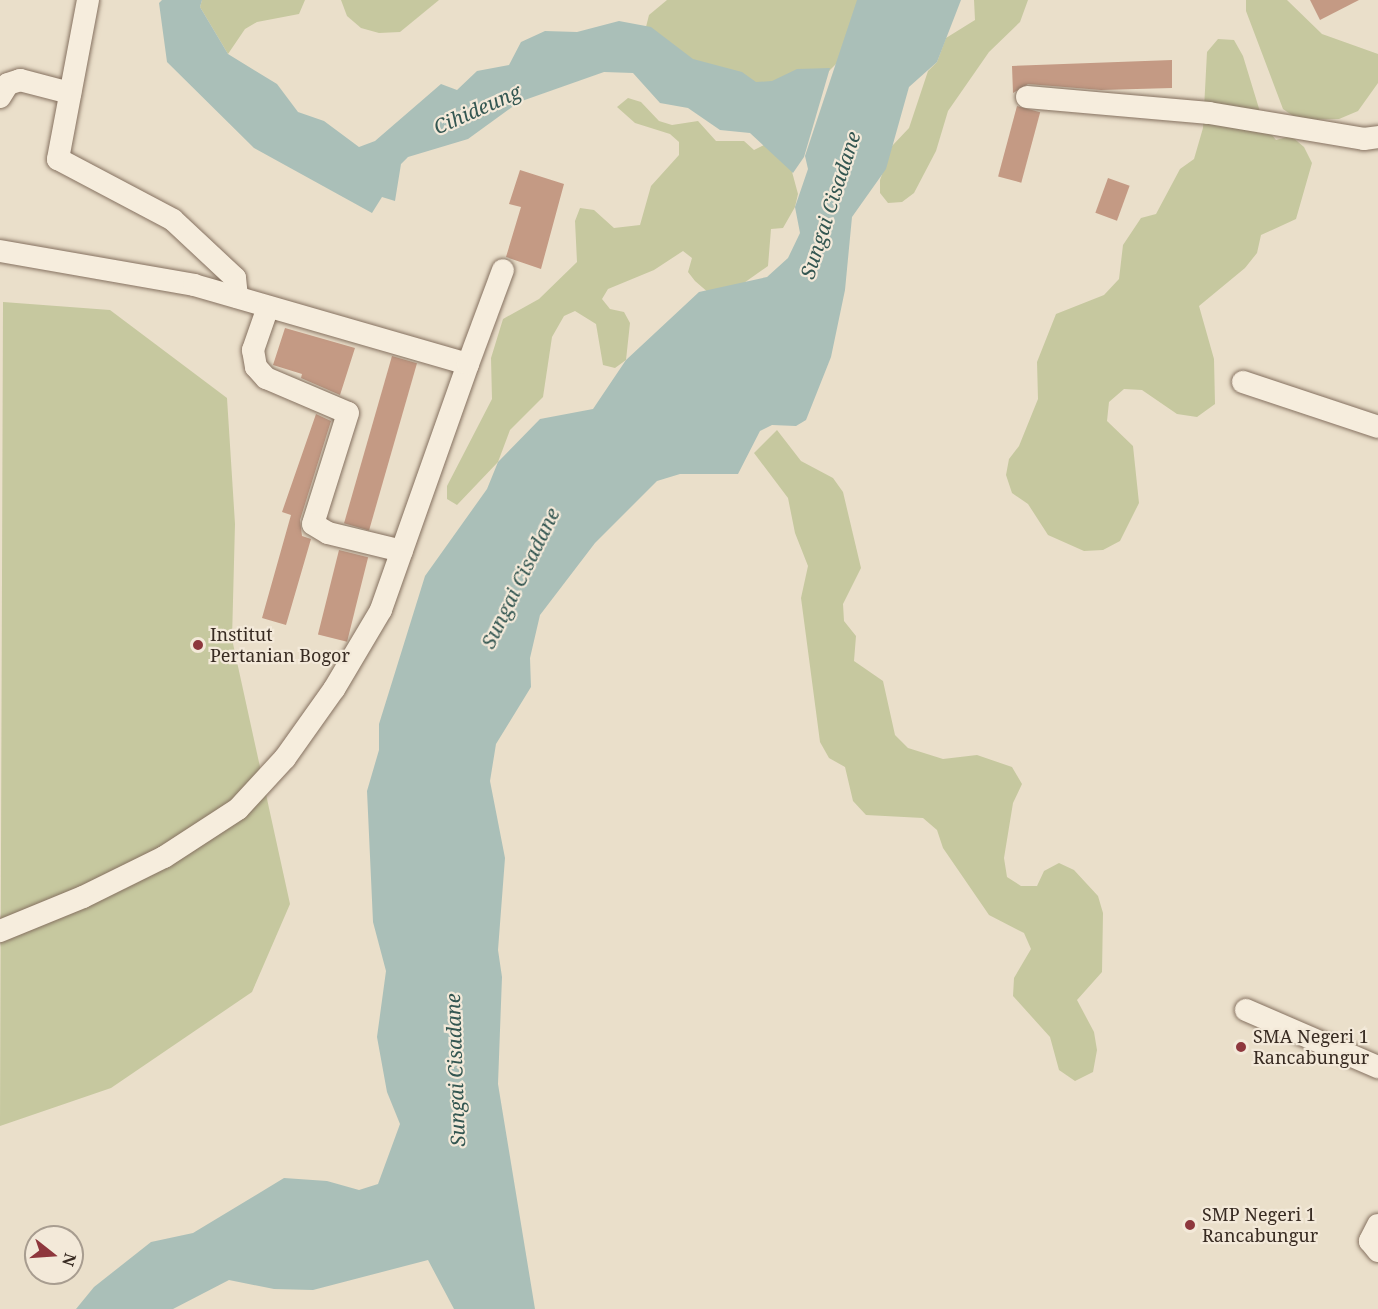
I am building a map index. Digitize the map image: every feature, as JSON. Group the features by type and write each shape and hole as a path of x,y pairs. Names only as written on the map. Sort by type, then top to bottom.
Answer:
{"street":[{"path":"88,0 58,159 173,220 235,278 237,297"},
{"path":"0,97 8,84 20,80 70,93"},
{"path":"1027,97 1209,113 1378,137"},
{"path":"0,251 194,285 468,364"},
{"path":"0,931 82,897 164,856 238,809 285,758 334,689 381,610 503,270"},
{"path":"268,307 253,350 256,367 266,378 348,413 314,524 328,533 402,551"},
{"path":"1243,382 1378,427"},
{"path":"1246,1010 1378,1067"},
{"path":"1378,1225 1370,1241 1378,1251"}],"green space":[{"path":"202,0 305,0 299,14 257,22 245,29 228,54 200,7"},
{"path":"341,0 439,0 400,32 379,33 361,28 347,16"},
{"path":"667,0 866,0 846,54 825,75 773,91 699,66 646,27 649,15"},
{"path":"974,0 1028,0 1020,22 989,52 948,111 936,151 914,193 902,202 888,203 880,193 880,180 892,146 909,128 928,71 937,62 946,38 975,20"},
{"path":"1246,0 1287,0 1322,34 1378,54 1378,83 1358,111 1339,119 1299,120 1283,109 1246,11"},
{"path":"1218,39 1234,40 1243,56 1264,125 1276,140 1291,136 1304,147 1312,163 1296,219 1261,235 1257,253 1245,268 1199,306 1214,359 1215,404 1197,417 1177,414 1142,390 1124,389 1109,402 1107,421 1133,446 1139,503 1120,541 1103,550 1084,551 1048,535 1028,504 1012,493 1006,475 1009,459 1019,446 1038,399 1037,362 1056,314 1104,295 1119,279 1123,245 1141,218 1156,214 1180,169 1194,159 1203,128 1207,52"},
{"path":"628,98 641,102 659,121 672,125 698,121 716,141 744,141 754,150 766,144 788,157 798,194 795,207 783,228 771,229 768,266 741,285 737,297 717,300 688,272 692,258 683,251 654,270 608,289 602,299 610,309 624,312 630,323 626,360 615,368 603,365 596,324 575,311 564,316 552,337 543,397 510,430 498,462 457,505 447,499 447,486 492,399 491,358 503,319 539,299 577,262 575,221 580,208 594,210 614,228 640,225 651,186 679,155 679,142 670,134 635,123 617,107"},
{"path":"3,302 110,310 227,398 235,524 232,639 290,904 252,992 111,1088 0,1126"},
{"path":"777,430 801,461 833,478 843,492 861,568 843,604 844,621 856,636 854,661 883,681 895,735 908,748 943,759 977,755 1012,767 1022,784 1013,803 1004,858 1007,877 1021,886 1037,886 1044,871 1059,863 1074,870 1098,896 1103,913 1102,972 1077,1000 1094,1032 1097,1050 1093,1072 1075,1081 1059,1070 1050,1037 1013,996 1014,978 1031,949 1024,933 989,915 943,848 937,830 923,818 866,815 853,801 845,767 829,758 820,742 801,598 808,566 795,533 788,498 754,453"}],"water":[{"name":"Cihideung","path":"162,0 202,0 200,7 228,54 277,84 298,112 324,121 359,147 375,141 441,84 457,90 477,71 509,65 521,42 545,31 577,32 619,21 651,27 693,59 742,72 756,82 772,81 797,69 830,68 804,157 793,173 750,133 720,130 688,108 660,103 633,73 604,72 519,102 468,139 408,157 401,164 395,201 382,197 372,213 254,148 167,62 159,3"},
{"name":"Sungai Cisadane","path":"857,0 961,0 937,62 909,87 886,169 852,217 845,290 831,357 806,420 796,426 772,425 760,431 738,474 680,474 657,481 595,543 540,615 530,658 531,687 496,744 490,781 505,858 498,950 502,977 498,1084 535,1309 454,1309 428,1260 313,1290 274,1289 229,1280 173,1309 76,1309 94,1287 151,1242 193,1233 284,1178 327,1181 359,1190 378,1184 400,1124 387,1092 377,1037 386,971 373,922 367,791 379,750 379,724 425,576 487,489 498,462 540,419 593,409 626,360 699,292 767,277 788,258 800,233 795,207 808,169 805,156"}],"building":[{"path":"1310,0 1359,0 1320,20"},
{"path":"1172,60 1172,88 1101,90 1028,84 1013,93 1012,66"},
{"path":"1017,106 1040,112 1021,183 998,177"},
{"path":"520,170 564,184 541,269 506,257 521,207 509,204"},
{"path":"1108,178 1130,186 1117,221 1095,213"},
{"path":"285,328 355,348 340,395 301,378 302,374 273,365"},
{"path":"392,356 417,363 369,530 344,523"},
{"path":"316,414 331,421 300,520 302,536 311,539 286,625 262,618 291,515 282,512"},
{"path":"339,550 368,557 347,642 318,634"}],"place":[{"name":"Institut Pertanian Bogor","path":"198,645"},
{"name":"SMA Negeri 1 Rancabungur","path":"1241,1047"},
{"name":"SMP Negeri 1 Rancabungur","path":"1190,1225"}]}
